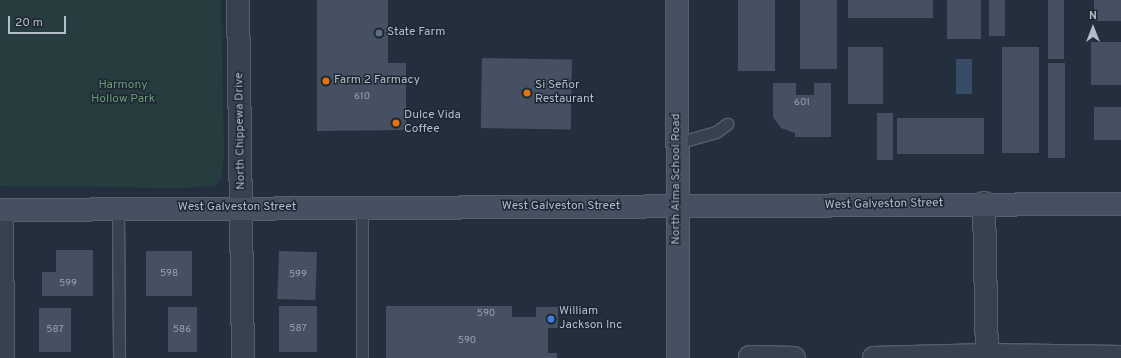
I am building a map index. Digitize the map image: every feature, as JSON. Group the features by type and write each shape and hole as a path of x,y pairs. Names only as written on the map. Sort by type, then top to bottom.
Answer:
{"street":[{"name":"North Chippewa Drive","path":"238,0 243,358"},
{"name":"North Alma School Road","path":"677,0 678,358"},
{"name":"West Galveston Street","path":"1,210 362,207 678,208 984,203 1121,204"},
{"path":"984,203 987,355"},
{"path":"1,210 3,358"},
{"path":"874,358 987,355 1121,357"},
{"path":"750,357 794,358"}],"lane":[{"path":"677,143 716,132 727,124"},
{"path":"362,207 362,358"},
{"path":"118,209 118,358"}],"green space":[{"name":"Harmony Hollow Park","path":"0,0 221,0 224,157 221,180 214,186 183,188 0,186"}],"water":[{"path":"956,59 972,59 972,94 956,94"}],"building":[{"path":"317,0 388,0 388,63 406,63 406,130 317,131"},
{"path":"738,0 775,0 775,71 738,71"},
{"path":"800,0 837,0 837,69 800,69"},
{"path":"848,0 933,0 933,18 848,18"},
{"path":"947,0 981,0 981,39 947,39"},
{"path":"989,0 1005,0 1005,36 989,36"},
{"path":"1048,0 1064,0 1064,59 1048,59"},
{"path":"1094,0 1121,0 1121,21 1094,21"},
{"path":"1091,42 1121,42 1121,85 1091,85"},
{"path":"848,47 883,47 883,104 848,104"},
{"path":"1002,47 1039,47 1039,153 1002,153"},
{"name":"Si Señor Restaurant","path":"482,58 572,60 571,130 481,128"},
{"path":"1048,63 1065,63 1065,158 1048,158"},
{"path":"773,83 796,83 796,95 814,95 814,83 831,83 831,137 795,137 795,133 781,128 773,117"},
{"path":"1094,107 1121,107 1121,140 1094,140"},
{"path":"877,113 893,113 893,160 877,160"},
{"path":"897,118 984,118 984,154 897,154"},
{"path":"56,250 93,250 93,296 42,296 42,272 56,272"},
{"path":"146,251 192,251 192,296 146,296"},
{"path":"279,251 317,252 315,300 277,299"},
{"path":"279,306 317,306 317,352 279,352"},
{"path":"386,306 512,306 512,317 536,317 536,307 558,307 558,328 548,328 548,353 557,353 557,358 386,358"},
{"path":"168,307 197,307 197,352 168,352"},
{"path":"39,308 71,308 71,352 39,352"}],"place":[{"name":"State Farm","path":"379,33"},
{"name":"Farm 2 Farmacy","path":"326,81"},
{"name":"Si Señor Restaurant","path":"527,93"},
{"name":"Dulce Vida Coffee","path":"396,123"},
{"name":"William Jackson Inc","path":"551,319"}]}
